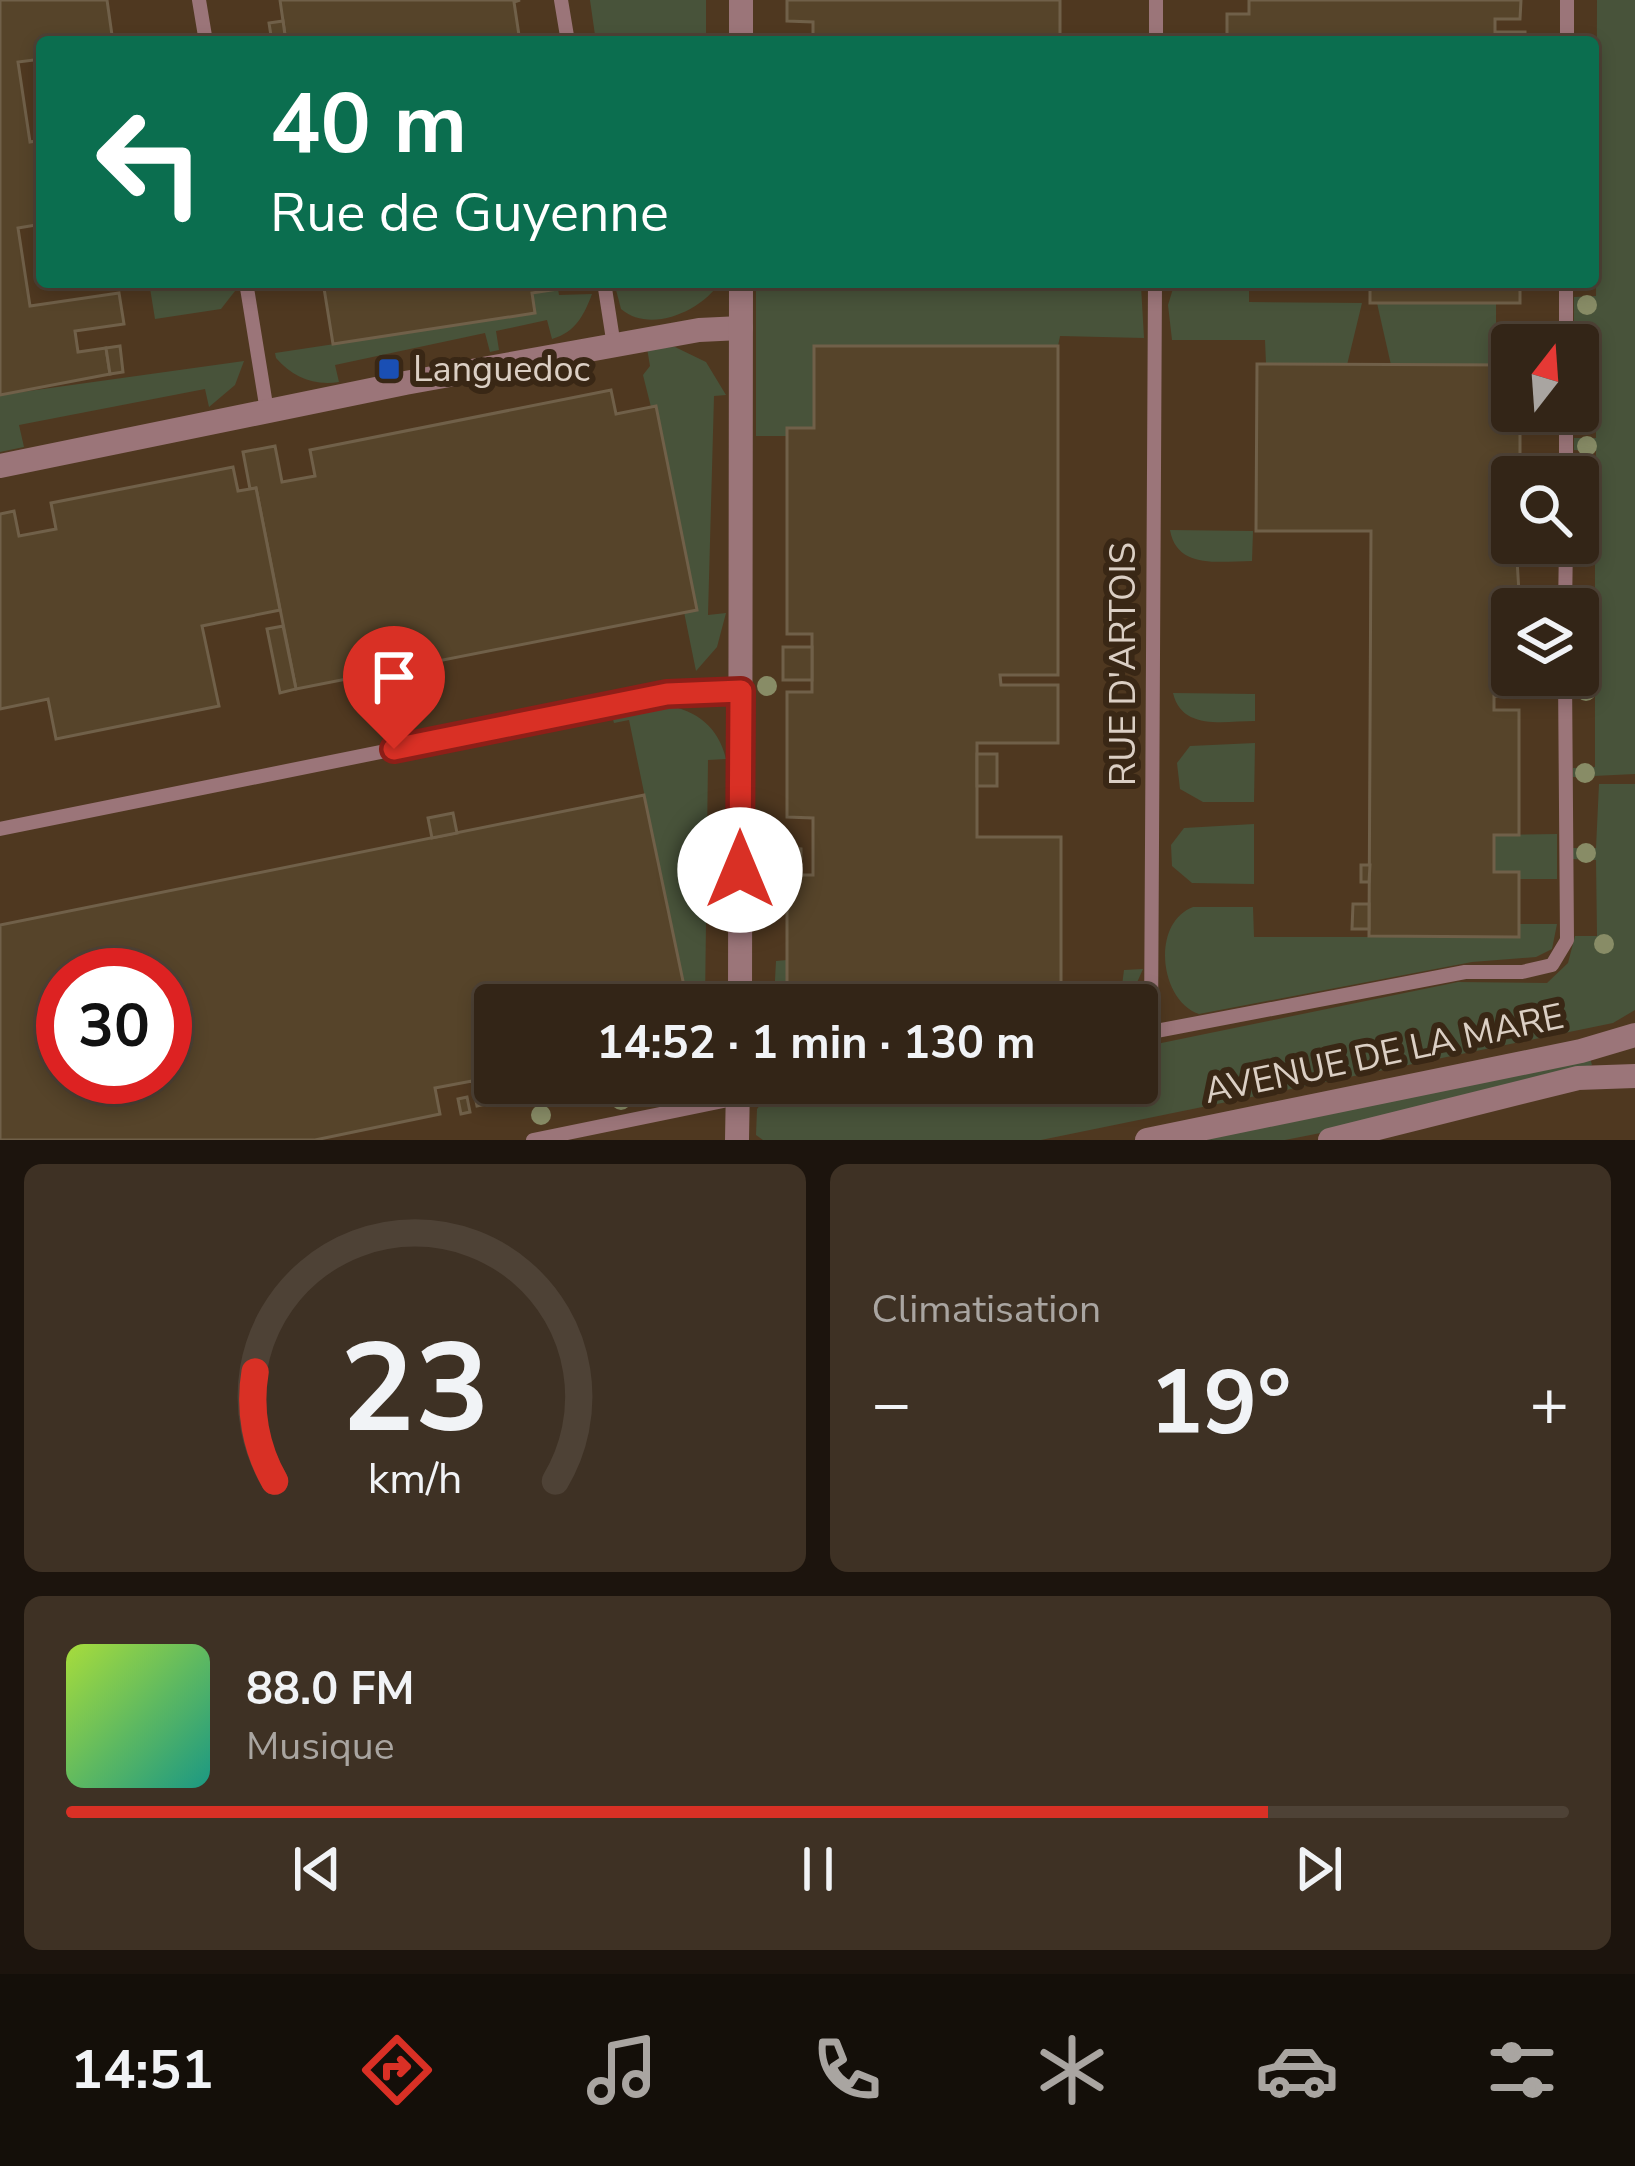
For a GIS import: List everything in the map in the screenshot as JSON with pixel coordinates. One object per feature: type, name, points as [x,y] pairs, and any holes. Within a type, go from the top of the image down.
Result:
[{"type":"street","points":[[741,0],[741,36]]},
{"type":"street","points":[[740,984],[741,288]]},
{"type":"street","points":[[0,466],[614,346],[741,328]]},
{"type":"street","name":"AVENUE DE LA MARE","points":[[1147,1140],[1581,1051],[1635,1035]]},
{"type":"street","name":"AVENUE DE LA MARE","points":[[1330,1140],[1578,1078],[1635,1076]]},
{"type":"street","points":[[736,1140],[737,1104]]},
{"type":"lane","points":[[200,0],[205,36]]},
{"type":"lane","points":[[561,0],[567,36]]},
{"type":"lane","points":[[1156,0],[1156,36]]},
{"type":"lane","points":[[1567,0],[1567,36]]},
{"type":"lane","points":[[247,288],[267,411]]},
{"type":"lane","points":[[605,288],[614,346]]},
{"type":"lane","name":"RUE D'ARTOIS","points":[[1145,984],[1155,288]]},
{"type":"lane","points":[[1566,288],[1566,324]]},
{"type":"lane","points":[[0,829],[667,694],[741,691]]},
{"type":"lane","points":[[1158,1029],[1466,972],[1522,972],[1552,965],[1567,940],[1565,696]]},
{"type":"lane","points":[[533,1140],[684,1104]]},
{"type":"shaded area","points":[[0,0],[1635,0],[1635,1140],[0,1140]]},
{"type":"green space","points":[[590,0],[706,0],[706,36],[595,36]]},
{"type":"green space","points":[[1597,0],[1635,0],[1635,774],[1573,777],[1573,768],[1595,767],[1595,696],[1599,696],[1595,564],[1599,564],[1599,456],[1596,451],[1574,450],[1574,438],[1596,438],[1599,432],[1599,324],[1574,324],[1574,297],[1596,296],[1599,288]]},
{"type":"green space","points":[[150,288],[235,288],[221,309],[155,319]]},
{"type":"green space","points":[[616,288],[716,288],[675,316],[646,319],[621,309]]},
{"type":"green space","points":[[756,288],[1141,288],[1144,338],[1060,336],[1058,346],[814,346],[814,428],[787,428],[787,436],[756,436]]},
{"type":"green space","points":[[1173,288],[1249,288],[1249,302],[1362,303],[1347,365],[1266,364],[1265,340],[1172,340],[1168,305]]},
{"type":"green space","points":[[558,289],[559,295],[592,294],[578,322],[552,339],[547,320],[496,331],[499,350],[490,352],[485,333],[335,365],[339,382],[330,383],[304,379],[276,358],[275,353],[534,314],[532,293]]},
{"type":"green space","points":[[1377,303],[1496,303],[1491,365],[1391,365]]},
{"type":"green space","points":[[675,347],[706,362],[726,395],[714,396],[708,615],[726,613],[717,647],[696,671],[684,612],[697,609],[656,407],[651,407],[643,375],[650,366],[647,348]]},
{"type":"green space","points":[[244,361],[235,385],[209,407],[205,389],[19,425],[24,447],[0,452],[0,395]]},
{"type":"green space","points":[[1170,530],[1253,531],[1252,561],[1191,557],[1174,543]]},
{"type":"green space","points":[[1173,693],[1255,694],[1255,721],[1195,719],[1178,705]]},
{"type":"green space","points":[[665,705],[687,711],[718,738],[726,759],[708,760],[705,984],[684,984],[629,720],[614,723],[612,716]]},
{"type":"green space","points":[[1255,743],[1254,802],[1203,802],[1180,789],[1177,763],[1190,746]]},
{"type":"green space","points":[[1599,784],[1635,784],[1635,1010],[1613,1023],[1041,1140],[763,1140],[756,1135],[761,1104],[1158,1104],[1158,1044],[1458,982],[1547,983],[1568,963],[1575,936],[1597,936],[1596,860],[1572,859],[1572,848],[1596,848]]},
{"type":"green space","points":[[1254,824],[1254,884],[1192,883],[1172,866],[1171,845],[1184,828]]},
{"type":"green space","points":[[1557,834],[1557,879],[1519,879],[1519,872],[1494,872],[1494,835]]},
{"type":"green space","points":[[1193,907],[1253,907],[1254,937],[1518,937],[1519,924],[1557,924],[1552,949],[1536,957],[1472,962],[1199,1014],[1175,994],[1165,961],[1171,928]]},
{"type":"green space","points":[[787,960],[788,984],[775,984],[776,961]]},
{"type":"green space","points":[[1143,969],[1136,984],[1122,984],[1124,970]]},
{"type":"green space","points":[[1590,1058],[1592,1065],[1422,1113],[1285,1140],[1188,1140]]},
{"type":"building","points":[[0,0],[107,0],[112,36],[36,36],[36,60],[18,62],[30,142],[36,141],[36,225],[18,228],[30,306],[119,293],[124,324],[75,331],[78,352],[106,348],[110,374],[0,395]]},
{"type":"building","points":[[280,0],[520,0],[514,2],[519,36],[285,36]]},
{"type":"building","points":[[787,0],[1060,0],[1060,36],[783,36],[813,35],[813,22],[787,21]]},
{"type":"building","points":[[1249,0],[1521,0],[1520,19],[1495,19],[1495,32],[1525,32],[1525,36],[1227,36],[1227,14],[1249,14]]},
{"type":"building","points":[[283,21],[285,36],[271,36],[269,23]]},
{"type":"building","points":[[324,288],[558,288],[532,293],[535,313],[333,344]]},
{"type":"building","points":[[1370,288],[1520,288],[1520,303],[1370,303]]},
{"type":"building","points":[[120,346],[123,372],[110,374],[106,348]]},
{"type":"building","points":[[814,346],[1058,346],[1058,675],[1000,675],[1001,685],[1058,685],[1058,743],[977,743],[977,837],[1061,837],[1061,984],[787,984],[787,875],[813,875],[813,818],[787,817],[787,692],[812,692],[812,634],[787,634],[787,428],[814,428]]},
{"type":"building","points":[[1257,364],[1491,365],[1491,432],[1520,432],[1520,456],[1491,456],[1491,564],[1517,564],[1519,588],[1491,588],[1494,710],[1519,710],[1519,835],[1494,835],[1494,872],[1519,872],[1519,937],[1369,936],[1371,531],[1256,531]]},
{"type":"building","points":[[611,390],[616,414],[656,406],[697,610],[296,689],[256,488],[250,489],[243,452],[275,446],[282,482],[315,476],[310,450]]},
{"type":"building","points":[[233,467],[238,491],[256,488],[280,610],[202,626],[219,706],[56,739],[48,699],[0,709],[0,514],[14,511],[19,536],[56,529],[51,503]]},
{"type":"building","points":[[283,626],[296,689],[280,693],[267,629]]},
{"type":"building","points":[[783,647],[812,647],[812,680],[783,680]]},
{"type":"building","points":[[977,754],[997,754],[997,786],[977,786]]},
{"type":"building","points":[[644,795],[684,984],[474,984],[474,1091],[472,1081],[435,1088],[440,1114],[315,1140],[0,1140],[0,925]]},
{"type":"building","points":[[453,813],[457,833],[432,838],[428,818]]},
{"type":"building","points":[[787,848],[801,849],[801,859],[787,859]]},
{"type":"building","points":[[1361,865],[1370,865],[1369,882],[1361,882]]},
{"type":"building","points":[[1353,904],[1369,904],[1369,929],[1352,929]]},
{"type":"building","points":[[467,1097],[470,1112],[461,1114],[458,1099]]},
{"type":"place","name":"Languedoc","points":[[389,369]]},
{"type":"route","points":[[394,749],[667,694],[741,691],[740,870]]}]
